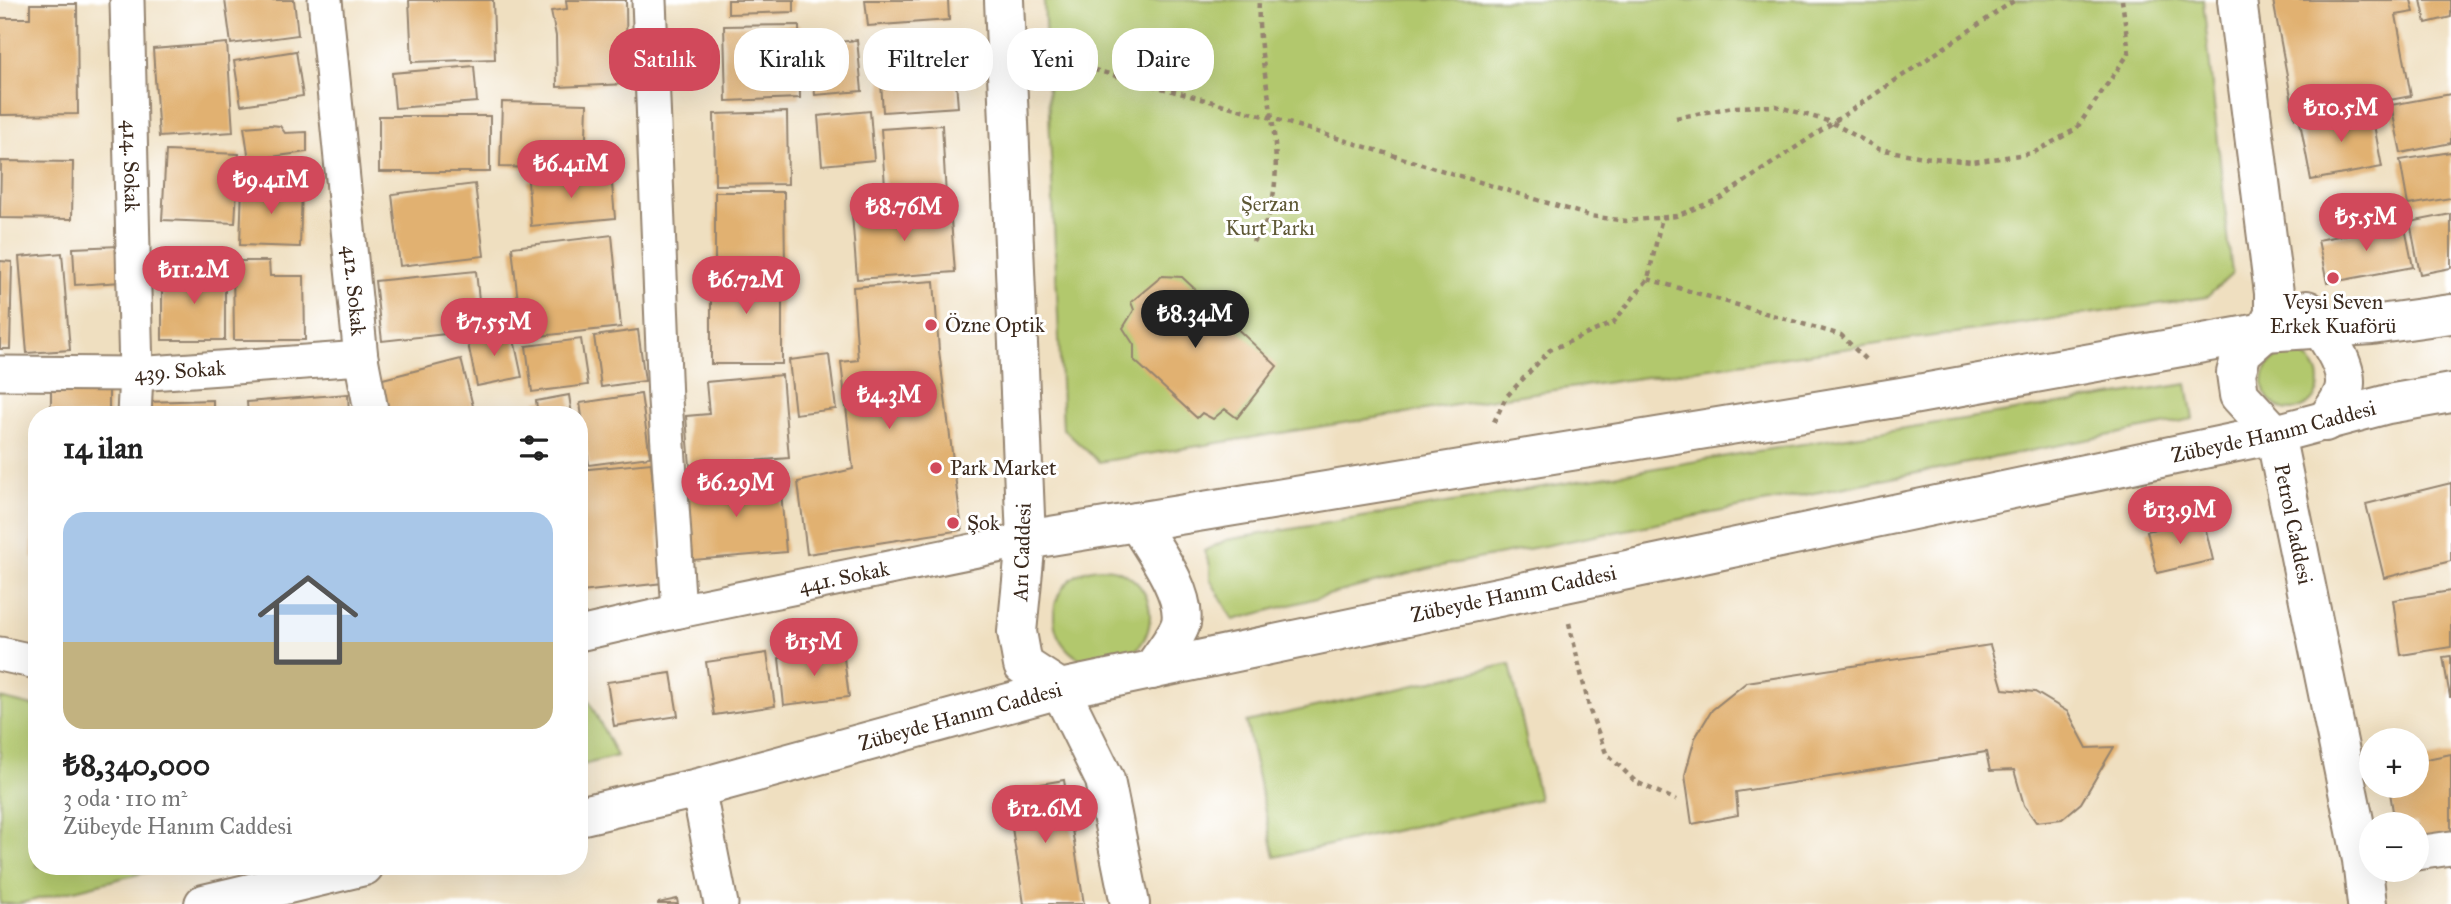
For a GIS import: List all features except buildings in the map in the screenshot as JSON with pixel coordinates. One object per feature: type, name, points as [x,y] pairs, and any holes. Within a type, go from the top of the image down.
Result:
[{"type":"street","name":"414. Sokak","points":[[127,0],[136,374],[134,406]]},
{"type":"street","name":"412. Sokak","points":[[325,0],[361,358],[370,406]]},
{"type":"street","points":[[649,0],[665,400],[679,611]]},
{"type":"street","name":"Arı Caddesi","points":[[1004,0],[1026,540],[1017,632],[1023,665],[1060,690],[1105,780],[1130,904]]},
{"type":"street","name":"Petrol Caddesi","points":[[2237,0],[2274,293],[2274,314],[2264,332],[2242,352],[2236,373],[2239,395],[2275,434],[2359,823]]},
{"type":"street","points":[[2269,255],[2322,328],[2337,354],[2345,383],[2341,398],[2325,422]]},
{"type":"street","points":[[1026,540],[1902,397],[2264,332],[2372,325],[2451,314]]},
{"type":"street","name":"439. Sokak","points":[[0,373],[136,374],[361,358]]},
{"type":"street","name":"Zübeyde Hanım Caddesi","points":[[588,814],[698,788],[1060,690],[2275,434],[2388,404],[2451,393]]},
{"type":"street","points":[[1137,522],[1165,567],[1180,604],[1181,624],[1152,670]]},
{"type":"street","name":"441. Sokak","points":[[588,633],[679,611],[1026,540]]},
{"type":"street","points":[[0,654],[28,660]]},
{"type":"street","points":[[698,788],[721,904]]},
{"type":"street","points":[[2429,851],[2451,848]]},
{"type":"street","points":[[204,904],[327,875]]},
{"type":"street","name":"Petrol Caddesi","points":[[2367,882],[2367,904]]},
{"type":"path","points":[[1253,242],[1269,215],[1275,173],[1272,118],[1258,22],[1259,0]]},
{"type":"path","points":[[1006,51],[1080,66],[1272,118],[1590,216],[1626,221],[1676,216],[1720,199],[2015,0]]},
{"type":"path","points":[[1676,118],[1733,107],[1776,106],[1831,122],[1879,149],[1973,162],[2033,153],[2076,129],[2129,53],[2122,0]]},
{"type":"path","points":[[1473,468],[1506,397],[1550,350],[1613,323],[1648,279],[1662,217]]},
{"type":"path","points":[[1648,279],[1841,335],[1902,397]]},
{"type":"path","points":[[1560,584],[1590,711],[1606,753],[1636,782],[1676,800]]},
{"type":"green space","name":"Şerzan Kurt Parkı","points":[[1044,0],[2203,0],[2232,274],[2207,297],[1506,397],[1099,462],[1063,429],[1048,91],[1098,91],[1098,28],[1045,28]]},
{"type":"green space","points":[[2291,354],[2302,356],[2311,362],[2317,371],[2317,393],[2311,402],[2302,408],[2291,410],[2280,408],[2271,402],[2265,393],[2263,382],[2265,371],[2271,362],[2280,356]]},
{"type":"green space","points":[[2187,384],[2193,419],[1431,568],[1233,620],[1210,579],[1210,565],[1204,551],[1226,540],[1745,453]]},
{"type":"green space","points":[[1102,568],[1120,571],[1136,582],[1147,598],[1150,616],[1147,634],[1136,650],[1120,661],[1102,664],[1084,661],[1068,650],[1057,634],[1054,616],[1057,598],[1068,582],[1084,571]]},
{"type":"green space","points":[[1510,664],[1539,799],[1275,857],[1246,722]]},
{"type":"green space","points":[[0,698],[28,705],[28,875],[135,875],[18,904],[0,904]]},
{"type":"green space","points":[[588,699],[617,756],[588,764]]},
{"type":"place","name":"Veysi Seven Erkek Kuaförü","points":[[2333,278]]},
{"type":"place","name":"Özne Optik","points":[[931,325]]},
{"type":"place","name":"Park Market","points":[[936,468]]},
{"type":"place","name":"Şok","points":[[953,523]]}]
